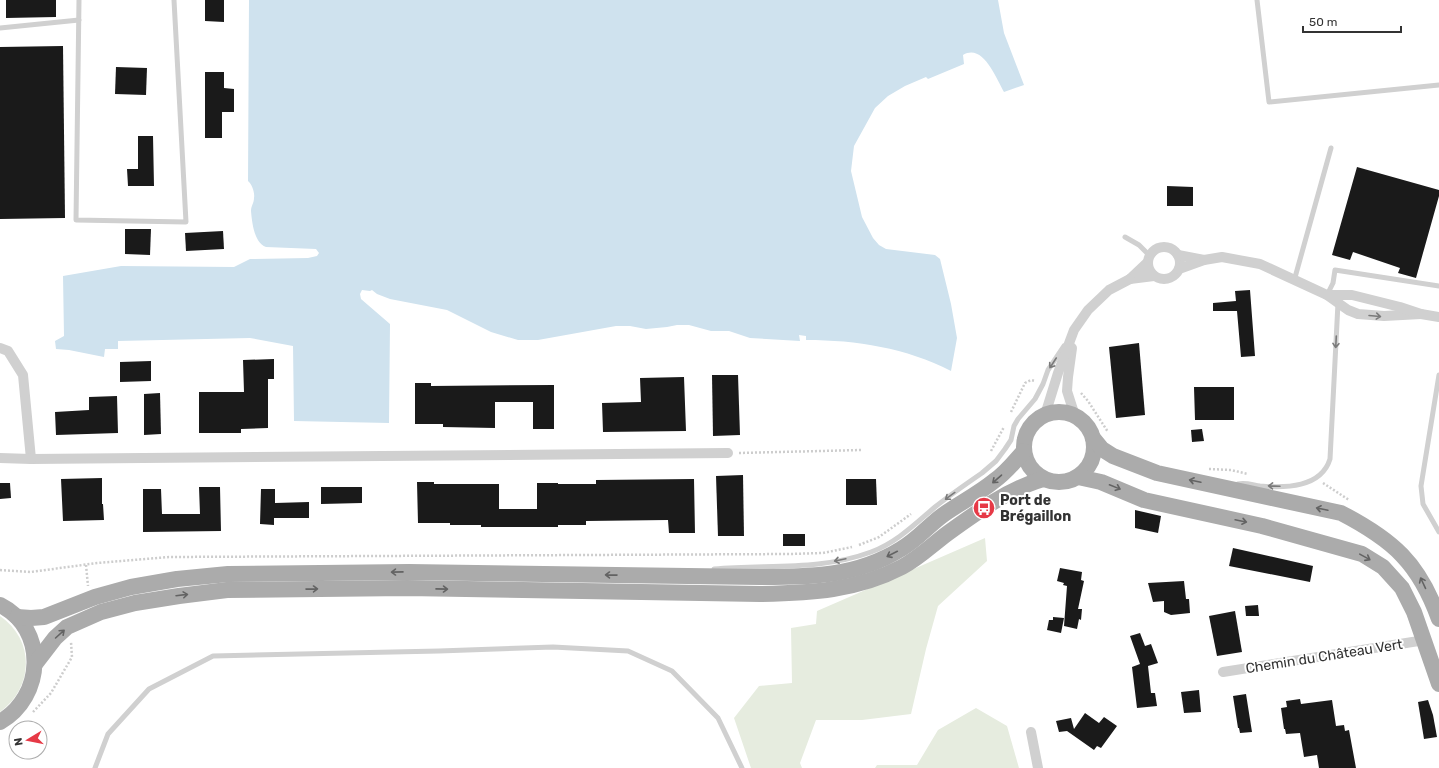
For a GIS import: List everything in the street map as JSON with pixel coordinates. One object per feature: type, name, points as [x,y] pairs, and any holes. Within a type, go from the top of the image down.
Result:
[{"type":"main road","points":[[1093,438],[1094,449],[1092,460],[1078,477],[1070,481],[1061,483],[1043,479],[1030,467],[1026,459],[1024,442],[1031,426],[1045,415],[1055,412],[1066,413],[1075,416],[1083,422],[1102,449],[1113,456],[1157,473],[1341,513],[1382,537],[1404,557],[1421,577],[1439,619]]},
{"type":"main road","points":[[17,617],[31,618],[44,616],[95,597],[130,587],[177,579],[228,574],[409,572],[804,577],[842,573],[874,563],[902,549],[921,535],[942,515],[995,481],[1024,451]]},
{"type":"main road","points":[[1078,477],[1101,482],[1144,500],[1262,526],[1362,554],[1383,567],[1402,588],[1414,612],[1425,640],[1439,684]]},
{"type":"main road","points":[[35,664],[55,638],[67,627],[101,612],[135,603],[227,590],[407,588],[760,594],[804,593],[843,588],[878,578],[903,566],[984,508],[1034,482],[1043,479]]},
{"type":"main road","points":[[0,605],[17,617],[27,631],[33,647],[35,664],[33,679],[28,694],[8,717],[0,722]]},
{"type":"street","points":[[1130,280],[1149,259],[1153,251],[1161,247],[1171,248],[1178,255],[1180,260],[1179,269],[1176,274],[1168,279],[1158,278],[1149,270],[1149,259]]},
{"type":"street","points":[[1178,255],[1204,260]]},
{"type":"street","points":[[1179,269],[1204,260],[1222,257],[1260,264],[1327,295],[1348,310],[1358,314],[1384,316],[1421,314]]},
{"type":"street","points":[[1045,415],[1058,373],[1074,330],[1088,310],[1109,290],[1130,280],[1154,276]]},
{"type":"street","points":[[1327,295],[1352,295],[1439,318]]},
{"type":"street","points":[[1074,330],[1067,391],[1075,416]]},
{"type":"street","points":[[0,348],[8,351],[23,375],[31,459]]},
{"type":"street","points":[[0,458],[31,459],[728,453]]},
{"type":"street","name":"Chemin du Château Vert","points":[[1223,672],[1425,640]]},
{"type":"street","points":[[1031,732],[1038,768]]},
{"type":"lane","points":[[79,0],[80,20],[76,220],[186,222],[174,0]]},
{"type":"lane","points":[[1257,0],[1269,102],[1439,85]]},
{"type":"lane","points":[[0,28],[80,20]]},
{"type":"lane","points":[[1294,281],[1331,148]]},
{"type":"lane","points":[[1125,237],[1139,245],[1149,259]]},
{"type":"lane","points":[[1327,295],[1333,283],[1335,270],[1439,286]]},
{"type":"lane","points":[[1227,488],[1240,483],[1277,487],[1311,482],[1319,477],[1328,467],[1330,460],[1338,303]]},
{"type":"lane","points":[[643,576],[735,567],[794,566],[830,562],[871,552],[891,542],[996,461],[1011,440],[1014,426],[1018,419],[1035,399],[1048,370],[1074,330]]},
{"type":"lane","points":[[1439,375],[1421,486],[1423,504],[1439,532]]},
{"type":"lane","points":[[95,768],[108,734],[149,689],[213,656],[553,647],[628,651],[672,671],[718,718],[742,768]]},
{"type":"path","points":[[1010,416],[1025,383],[1031,380],[1038,381]]},
{"type":"path","points":[[987,456],[994,446],[1006,422]]},
{"type":"path","points":[[728,453],[861,450]]},
{"type":"path","points":[[0,570],[30,572],[97,563],[169,557],[823,553],[854,547],[879,537],[914,512]]},
{"type":"path","points":[[28,717],[51,693],[72,658],[71,640]]},
{"type":"shaded area","points":[[985,538],[987,561],[938,606],[926,649],[911,714],[862,720],[816,720],[800,763],[802,768],[751,768],[734,718],[759,686],[792,683],[791,628],[816,624],[817,611]]},
{"type":"shaded area","points":[[0,616],[11,626],[20,638],[26,664],[24,677],[19,690],[11,702],[0,712]]},
{"type":"shaded area","points":[[976,708],[1007,726],[1019,768],[875,768],[877,765],[917,765],[938,730]]},
{"type":"water","points":[[249,0],[998,0],[1004,33],[1024,85],[1004,92],[993,71],[983,58],[977,54],[970,53],[963,55],[964,64],[928,79],[926,77],[905,86],[888,96],[875,108],[854,146],[851,171],[862,217],[873,238],[879,245],[886,249],[935,255],[940,259],[951,304],[957,338],[951,371],[917,356],[881,347],[825,340],[806,340],[806,336],[799,335],[800,341],[750,338],[729,331],[711,331],[689,325],[646,329],[630,326],[616,326],[538,340],[518,340],[491,332],[447,310],[390,299],[377,294],[372,290],[362,290],[360,294],[361,299],[390,324],[389,423],[294,421],[293,346],[250,338],[118,341],[118,349],[105,349],[104,357],[56,349],[55,341],[64,336],[63,276],[121,266],[234,267],[250,259],[308,258],[317,256],[319,253],[316,249],[266,247],[262,245],[254,232],[251,208],[254,200],[254,194],[252,186],[248,181]]},
{"type":"building","points":[[6,0],[56,0],[56,17],[6,18]]},
{"type":"building","points":[[205,0],[224,0],[224,22],[205,21]]},
{"type":"building","points":[[63,46],[65,218],[0,219],[0,47]]},
{"type":"building","points":[[116,67],[147,68],[146,95],[115,94]]},
{"type":"building","points":[[205,72],[224,72],[224,88],[234,89],[234,112],[222,112],[222,138],[205,138]]},
{"type":"building","points":[[138,136],[153,136],[154,186],[128,186],[127,169],[138,169]]},
{"type":"building","points":[[1357,167],[1439,190],[1439,196],[1416,278],[1398,273],[1400,268],[1353,252],[1350,260],[1332,255]]},
{"type":"building","points":[[1167,186],[1193,187],[1193,206],[1167,206]]},
{"type":"building","points":[[125,229],[151,229],[150,255],[125,254]]},
{"type":"building","points":[[223,231],[224,249],[186,251],[185,233]]},
{"type":"building","points":[[1250,290],[1255,356],[1241,357],[1237,311],[1213,311],[1213,303],[1236,301],[1235,291]]},
{"type":"building","points":[[1139,343],[1145,415],[1116,418],[1109,347]]},
{"type":"building","points":[[274,359],[274,379],[268,379],[268,428],[241,429],[241,433],[199,433],[199,392],[244,392],[243,360]]},
{"type":"building","points":[[151,361],[151,381],[120,382],[120,362]]},
{"type":"building","points":[[712,375],[738,375],[740,435],[713,436]]},
{"type":"building","points":[[684,377],[686,431],[603,432],[602,403],[641,402],[640,378]]},
{"type":"building","points":[[415,383],[431,383],[431,386],[554,385],[554,429],[533,429],[533,402],[495,402],[495,428],[443,427],[443,424],[415,424]]},
{"type":"building","points":[[1194,387],[1234,387],[1234,420],[1195,420]]},
{"type":"building","points":[[160,393],[161,434],[144,435],[144,394]]},
{"type":"building","points":[[117,396],[118,433],[56,435],[55,412],[89,410],[89,397]]},
{"type":"building","points":[[1202,429],[1204,441],[1192,442],[1191,430]]},
{"type":"building","points":[[743,475],[744,536],[718,536],[716,476]]},
{"type":"building","points":[[102,478],[102,504],[104,520],[63,521],[61,479]]},
{"type":"building","points":[[694,479],[695,533],[669,533],[668,520],[586,521],[586,525],[558,525],[558,527],[481,527],[481,525],[450,525],[450,523],[418,523],[417,482],[434,482],[434,484],[499,484],[499,509],[537,509],[537,483],[596,484],[596,480]]},
{"type":"building","points":[[846,479],[876,479],[877,505],[846,505]]},
{"type":"building","points":[[0,483],[10,483],[11,498],[0,499]]},
{"type":"building","points":[[199,487],[220,487],[221,531],[143,532],[143,489],[161,489],[162,514],[200,514]]},
{"type":"building","points":[[321,487],[362,487],[362,503],[321,504]]},
{"type":"building","points":[[261,489],[275,489],[275,503],[309,502],[309,518],[274,518],[274,525],[260,524]]},
{"type":"building","points":[[1135,510],[1161,516],[1158,533],[1135,528]]},
{"type":"building","points":[[783,534],[805,534],[805,546],[783,546]]},
{"type":"building","points":[[1233,548],[1313,566],[1310,582],[1229,566]]},
{"type":"building","points":[[1060,568],[1082,572],[1081,580],[1084,581],[1078,609],[1082,609],[1081,620],[1079,619],[1077,629],[1064,626],[1067,586],[1063,585],[1064,583],[1057,581]]},
{"type":"building","points":[[1184,581],[1186,599],[1189,599],[1190,613],[1171,615],[1164,612],[1164,601],[1153,602],[1148,583]]},
{"type":"building","points":[[1258,605],[1259,616],[1246,616],[1245,606]]},
{"type":"building","points":[[1235,611],[1242,652],[1217,656],[1209,616]]},
{"type":"building","points":[[1053,617],[1064,618],[1061,633],[1047,630],[1049,620],[1053,620]]},
{"type":"building","points":[[1140,633],[1145,646],[1151,644],[1158,663],[1148,666],[1151,693],[1155,693],[1157,706],[1137,708],[1132,667],[1140,664],[1130,636]]},
{"type":"building","points":[[1199,690],[1201,712],[1184,713],[1181,692]]},
{"type":"building","points":[[1246,694],[1252,732],[1240,733],[1233,696]]},
{"type":"building","points":[[1300,699],[1301,704],[1332,700],[1336,726],[1344,725],[1345,731],[1349,730],[1356,768],[1319,768],[1317,755],[1304,757],[1300,733],[1286,734],[1281,708],[1287,707],[1286,701]]},
{"type":"building","points":[[1428,700],[1433,715],[1437,737],[1424,739],[1418,702]]},
{"type":"building","points":[[1085,713],[1099,723],[1104,717],[1117,726],[1101,748],[1097,746],[1094,750],[1067,731],[1059,732],[1056,721],[1071,718],[1074,729]]},
{"type":"place","name":"Port de Brégaillon","points":[[984,508]]}]
